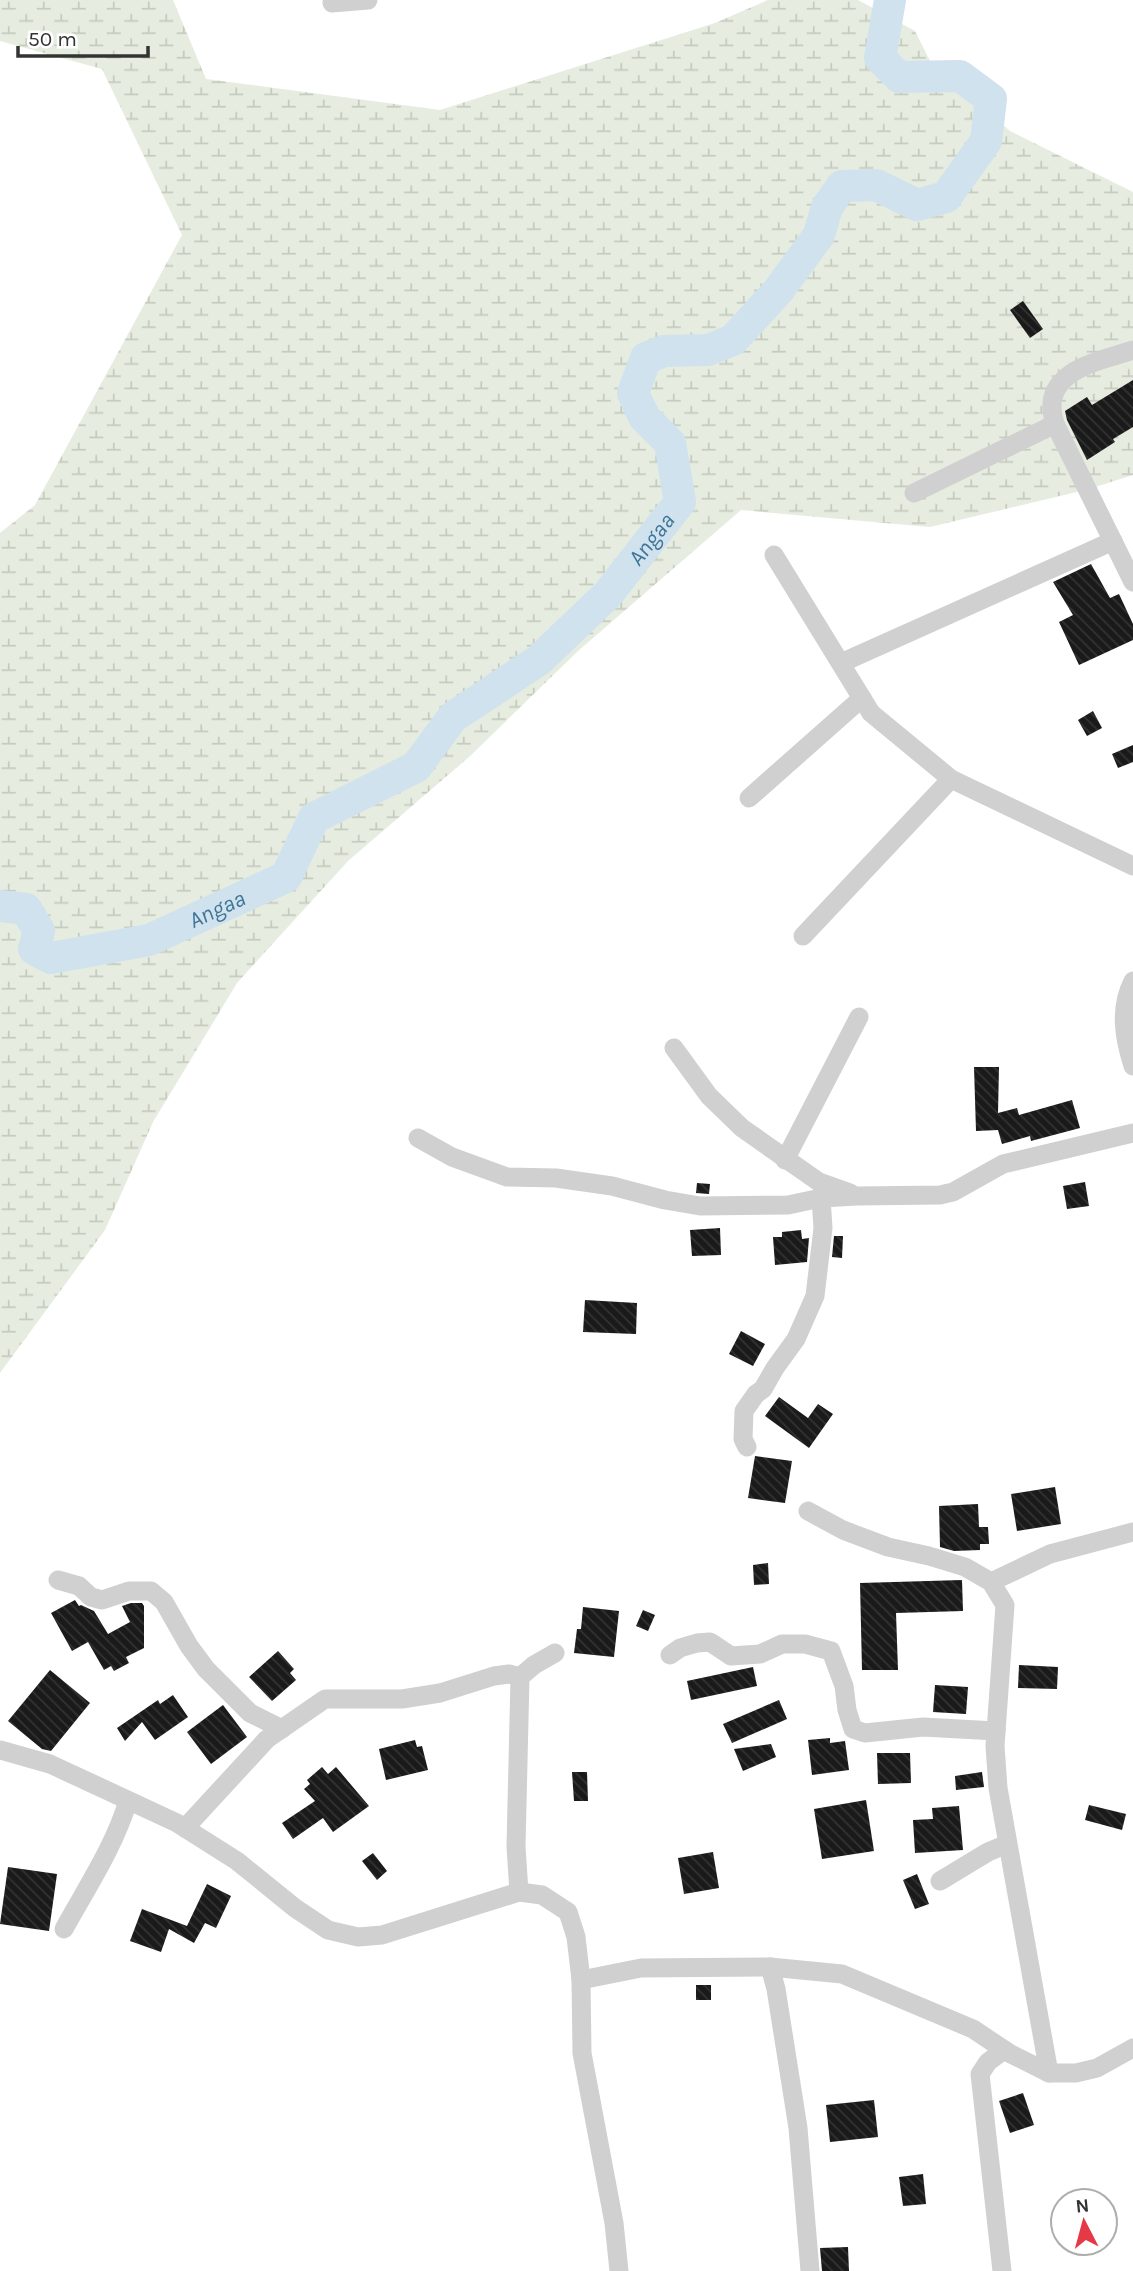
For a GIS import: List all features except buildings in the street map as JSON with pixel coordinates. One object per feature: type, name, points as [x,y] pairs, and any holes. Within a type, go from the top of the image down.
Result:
[{"type":"street","points":[[332,3],[368,0]]},
{"type":"street","points":[[1133,350],[1077,369],[1062,379],[1052,410],[1055,424],[1133,582]]},
{"type":"street","points":[[914,494],[1055,424]]},
{"type":"street","points":[[841,663],[1113,541]]},
{"type":"street","points":[[774,555],[871,713],[950,779],[1133,866]]},
{"type":"street","points":[[749,798],[862,698]]},
{"type":"street","points":[[803,936],[950,779]]},
{"type":"street","points":[[1133,981],[1125,1006],[1124,1032],[1133,1066]]},
{"type":"street","points":[[785,1160],[859,1017]]},
{"type":"street","points":[[674,1048],[709,1096],[742,1128],[819,1182],[857,1196]]},
{"type":"street","points":[[418,1138],[453,1157],[507,1177],[556,1178],[612,1186],[700,1206],[788,1205],[821,1198],[940,1195],[953,1192],[1003,1164],[1133,1133]]},
{"type":"street","points":[[747,1447],[743,1439],[744,1411],[763,1389],[796,1339],[815,1296],[823,1228],[821,1198]]},
{"type":"street","points":[[808,1511],[843,1531],[965,1567],[991,1582],[1005,1605],[996,1731],[998,1788],[1049,2073]]},
{"type":"street","points":[[991,1582],[1050,1555],[1133,1532]]},
{"type":"street","points":[[58,1580],[79,1586],[91,1597],[102,1600],[129,1591],[151,1591],[164,1602],[189,1646],[206,1669],[250,1713],[282,1729]]},
{"type":"street","points":[[670,1655],[680,1648],[709,1642],[731,1656],[761,1654],[782,1644],[819,1646],[831,1651],[838,1667],[853,1729],[864,1733],[923,1727],[996,1731]]},
{"type":"street","points":[[185,1828],[267,1739],[325,1699],[402,1699],[440,1693],[494,1676],[520,1676],[555,1653]]},
{"type":"street","points":[[519,1892],[516,1847],[520,1676]]},
{"type":"street","points":[[0,1749],[50,1764],[185,1828],[237,1861],[295,1908],[328,1930],[358,1937],[382,1935],[519,1892],[542,1895],[568,1912],[576,1937],[581,1980],[582,2053],[614,2223],[620,2271]]},
{"type":"street","points":[[64,1929],[104,1857],[128,1801]]},
{"type":"street","points":[[940,1881],[988,1852],[1007,1844]]},
{"type":"street","points":[[581,1980],[640,1968],[770,1967],[842,1974],[973,2029],[1003,2050],[1049,2073],[1076,2073],[1097,2068],[1133,2048]]},
{"type":"street","points":[[770,1967],[776,1989],[798,2128],[810,2271]]},
{"type":"street","points":[[1002,2271],[980,2074],[988,2062],[1003,2050]]},
{"type":"green space","points":[[0,0],[173,0],[206,79],[440,110],[715,23],[768,0],[858,0],[915,31],[932,65],[1010,131],[1133,192],[1133,475],[1089,489],[930,527],[741,510],[578,651],[469,757],[348,861],[237,983],[153,1122],[105,1230],[0,1373],[0,533],[35,505],[182,235],[102,69],[0,41]]},
{"type":"waterway","name":"Angaa","points":[[0,906],[26,909],[39,931],[34,949],[51,958],[149,940],[286,877],[314,818],[416,767],[453,717],[539,660],[608,594],[680,502],[670,443],[644,417],[633,393],[646,358],[664,351],[708,350],[733,340],[778,291],[819,235],[827,207],[842,186],[876,185],[917,205],[946,197],[986,141],[991,99],[960,76],[899,77],[880,58],[890,0]]}]
